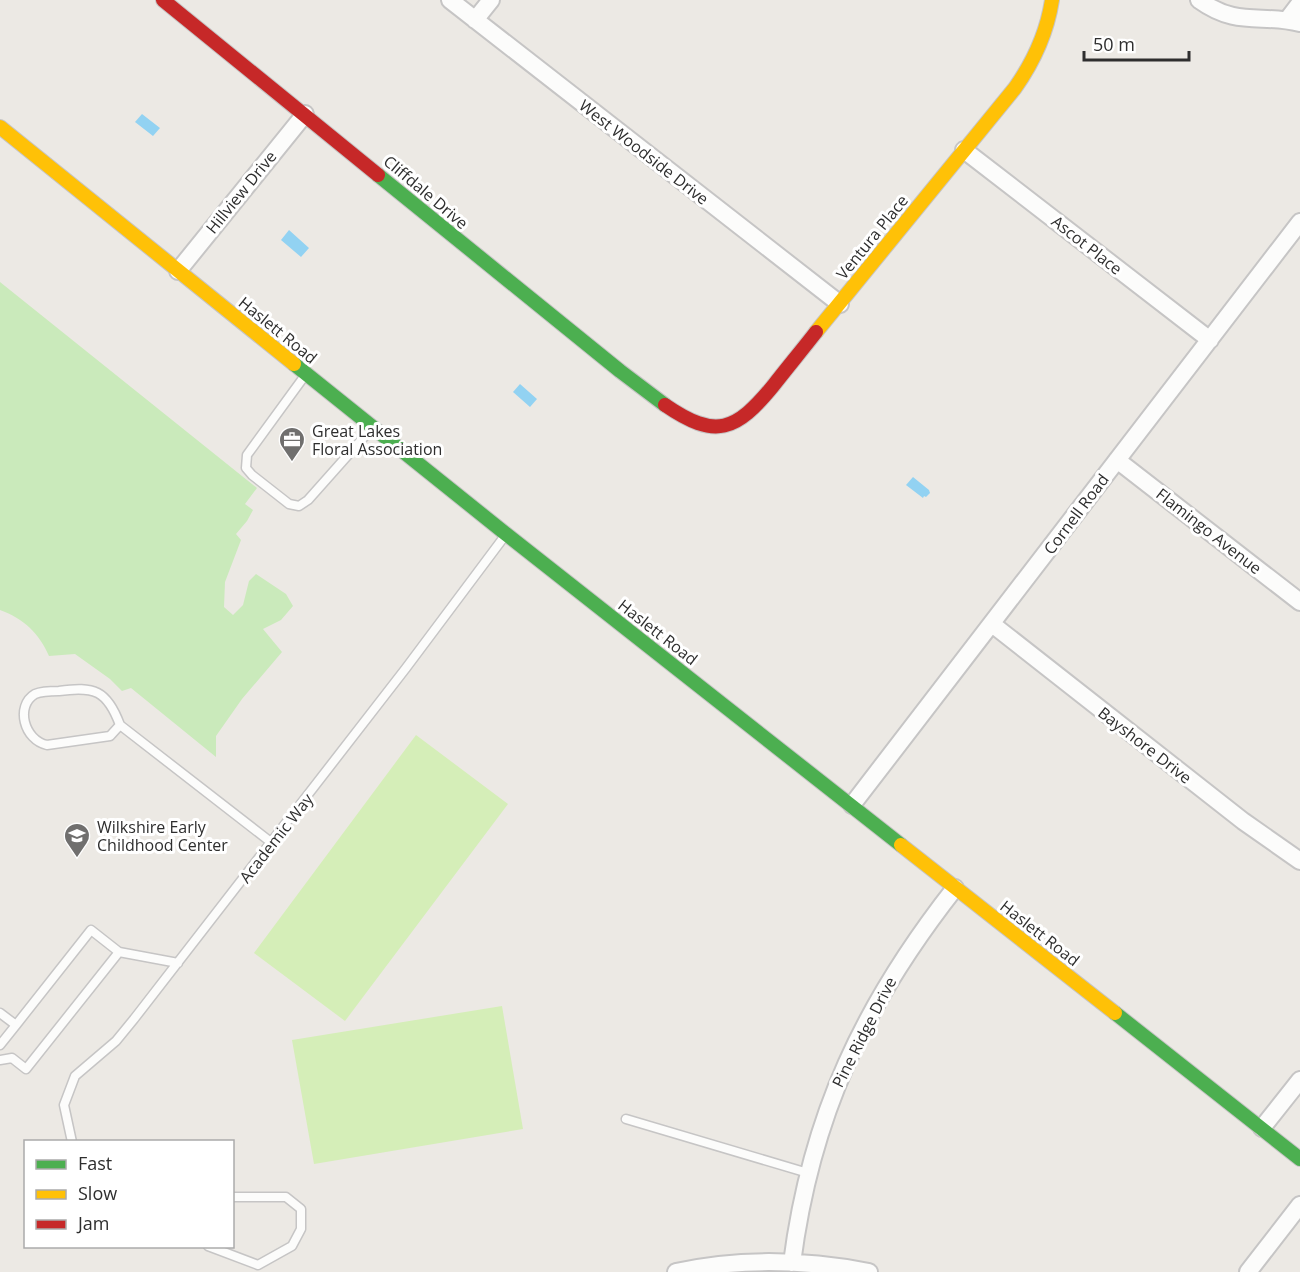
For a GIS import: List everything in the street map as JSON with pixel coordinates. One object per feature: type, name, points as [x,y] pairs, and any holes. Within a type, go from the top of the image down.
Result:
[{"type":"street","name":"Cliffdale Drive","points":[[164,0],[620,371],[669,406]]},
{"type":"street","name":"West Woodside Drive","points":[[450,0],[840,303]]},
{"type":"street","points":[[474,20],[491,0]]},
{"type":"street","name":"Ventura Place","points":[[669,406],[707,426],[726,426],[757,405],[1015,88],[1033,60],[1049,21],[1052,0]]},
{"type":"street","points":[[1199,0],[1235,18],[1293,22],[1300,3]]},
{"type":"street","name":"Hillview Drive","points":[[178,271],[304,114]]},
{"type":"street","name":"Haslett Road","points":[[0,127],[506,534],[1300,1159]]},
{"type":"street","name":"Ascot Place","points":[[964,150],[1210,340]]},
{"type":"street","name":"Cornell Road","points":[[852,805],[1300,222]]},
{"type":"street","name":"Flamingo Avenue","points":[[1118,460],[1300,602]]},
{"type":"street","name":"Bayshore Drive","points":[[992,624],[1243,821],[1300,861]]},
{"type":"street","name":"Pine Ridge Drive","points":[[792,1263],[798,1216],[808,1173],[838,1080],[869,1014],[911,945],[955,888]]},
{"type":"street","points":[[1262,1128],[1300,1080]]},
{"type":"street","points":[[1248,1272],[1300,1205]]},
{"type":"street","points":[[676,1272],[710,1264],[792,1263],[861,1271]]},
{"type":"lane","points":[[306,374],[247,455],[246,468],[252,475],[290,504],[299,506],[308,500],[373,427]]},
{"type":"lane","name":"Academic Way","points":[[72,1140],[64,1105],[75,1076],[116,1041],[272,843],[506,534]]},
{"type":"lane","points":[[120,725],[110,736],[47,745],[30,734],[24,716],[29,701],[37,694],[82,688],[93,691],[106,699],[114,709],[120,725],[272,843]]},
{"type":"lane","points":[[0,1045],[91,930],[119,952],[178,963]]},
{"type":"lane","points":[[0,1060],[12,1058],[26,1069],[119,952]]},
{"type":"lane","points":[[0,1013],[16,1025]]},
{"type":"lane","points":[[626,1119],[808,1173]]},
{"type":"lane","points":[[213,1248],[258,1265],[292,1246],[301,1229],[301,1209],[286,1197],[234,1197]]},
{"type":"green space","points":[[0,282],[257,488],[245,504],[253,510],[236,534],[241,540],[225,582],[224,607],[233,615],[243,605],[249,581],[256,574],[286,594],[293,606],[281,620],[263,629],[282,652],[242,699],[216,736],[216,757],[131,688],[122,691],[110,679],[75,654],[49,656],[30,628],[0,610]]},
{"type":"green space","points":[[416,735],[508,804],[345,1021],[254,953]]},
{"type":"green space","points":[[502,1006],[523,1129],[314,1164],[292,1040]]},
{"type":"water","points":[[142,114],[160,128],[153,136],[135,122]]},
{"type":"water","points":[[289,230],[309,248],[301,257],[281,240]]},
{"type":"water","points":[[520,384],[537,399],[530,407],[513,392]]},
{"type":"water","points":[[913,477],[929,490],[930,493],[926,497],[923,498],[906,485]]},
{"type":"traffic: fast","points":[[378,175],[665,405]]},
{"type":"traffic: fast","points":[[294,364],[901,845]]},
{"type":"traffic: fast","points":[[1115,1013],[1300,1159]]},
{"type":"traffic: slow","points":[[816,332],[1015,88],[1039,46],[1052,0]]},
{"type":"traffic: slow","points":[[0,127],[294,364]]},
{"type":"traffic: slow","points":[[901,845],[1115,1013]]},
{"type":"traffic: jam","points":[[163,0],[378,175]]},
{"type":"traffic: jam","points":[[665,405],[698,423],[724,426],[736,421],[760,401],[816,332]]},
{"type":"place","name":"Great Lakes Floral Association","points":[[292,463]]},
{"type":"place","name":"Wilkshire Early Childhood Center","points":[[77,859]]}]
